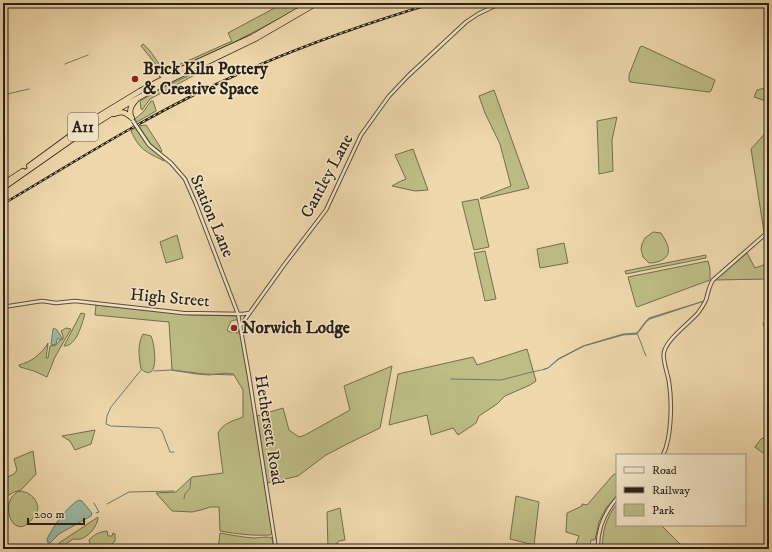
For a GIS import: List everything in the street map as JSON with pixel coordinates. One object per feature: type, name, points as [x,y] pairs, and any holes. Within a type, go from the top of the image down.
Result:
[{"type":"highway","name":"A11","points":[[3,184],[125,100],[166,77],[252,37],[310,3]]},
{"type":"highway","name":"A11","points":[[3,188],[99,121],[146,93],[181,74],[255,39],[317,3]]},
{"type":"highway","points":[[157,82],[158,77],[156,69],[166,77]]},
{"type":"highway","name":"A11","points":[[133,120],[130,111],[131,106],[136,100],[146,93]]},
{"type":"highway","name":"A11","points":[[99,121],[119,112],[126,113],[133,120]]},
{"type":"street","name":"Cantley Lane","points":[[241,325],[326,210],[358,140],[385,100],[397,86],[473,17],[501,3]]},
{"type":"street","name":"Station Lane","points":[[133,120],[149,145],[171,163],[185,179],[238,314]]},
{"type":"street","points":[[663,454],[667,443],[669,428],[670,401],[669,384],[664,355],[665,350],[670,342],[704,305],[713,280],[769,231]]},
{"type":"street","name":"High Street","points":[[3,306],[42,301],[57,303],[75,301],[183,313],[238,314]]},
{"type":"street","points":[[238,314],[249,313]]},
{"type":"street","name":"Hethersett Road","points":[[238,314],[241,325],[276,549]]},
{"type":"street","points":[[598,549],[599,534],[603,521],[610,506],[616,499]]},
{"type":"green space","points":[[284,3],[305,3],[292,12],[225,47],[165,74],[141,46],[143,44],[152,53],[165,71],[232,41],[228,33]]},
{"type":"green space","points":[[642,46],[715,80],[711,91],[709,92],[630,82],[629,75],[640,47]]},
{"type":"green space","points":[[205,68],[204,70],[150,99],[142,110],[141,109],[140,101],[164,87]]},
{"type":"green space","points":[[769,87],[769,102],[754,97],[757,90]]},
{"type":"green space","points":[[494,90],[529,188],[482,199],[480,198],[511,186],[500,144],[485,113],[479,96]]},
{"type":"green space","points":[[151,101],[153,101],[156,111],[137,122],[135,119],[143,112]]},
{"type":"green space","points":[[617,117],[612,140],[613,171],[599,174],[597,121]]},
{"type":"green space","points":[[146,125],[159,145],[162,151],[161,152],[151,144],[139,126]]},
{"type":"green space","points":[[135,128],[148,146],[164,159],[164,161],[148,153],[141,147],[131,131]]},
{"type":"green space","points":[[769,129],[769,228],[764,232],[751,149]]},
{"type":"green space","points":[[413,149],[428,190],[415,191],[392,186],[406,179],[395,155]]},
{"type":"green space","points":[[478,199],[489,247],[474,250],[462,202]]},
{"type":"green space","points":[[653,232],[661,233],[667,243],[668,255],[663,260],[649,263],[643,257],[641,249],[645,238]]},
{"type":"green space","points":[[177,235],[183,258],[166,263],[160,242]]},
{"type":"green space","points":[[564,243],[568,263],[540,268],[537,249]]},
{"type":"green space","points":[[485,251],[496,299],[485,301],[474,253]]},
{"type":"green space","points":[[747,253],[755,268],[769,263],[769,279],[715,280]]},
{"type":"green space","points":[[706,255],[706,258],[626,274],[625,271]]},
{"type":"green space","points":[[708,261],[710,280],[637,307],[636,306],[628,277]]},
{"type":"green space","points":[[96,305],[190,315],[238,317],[239,320],[231,321],[227,330],[238,333],[239,329],[241,329],[272,533],[270,535],[220,531],[219,507],[210,507],[192,512],[172,511],[156,493],[176,492],[192,477],[223,473],[218,433],[225,425],[243,417],[243,390],[234,375],[204,374],[172,370],[169,322],[95,315]]},
{"type":"green space","points":[[81,313],[85,314],[76,338],[69,345],[64,346]]},
{"type":"green space","points":[[66,328],[71,329],[55,357],[47,377],[20,367],[19,365],[32,360],[39,354],[48,343],[46,358],[48,358],[50,346],[56,345],[63,339],[61,331]]},
{"type":"green space","points":[[143,334],[151,336],[155,354],[154,368],[151,372],[147,373],[141,369],[139,351]]},
{"type":"green space","points":[[527,349],[536,381],[505,396],[497,404],[479,416],[476,423],[458,435],[453,428],[431,435],[427,415],[389,425],[398,374],[473,357],[477,365]]},
{"type":"green space","points":[[392,366],[380,428],[326,455],[298,476],[267,483],[257,416],[283,408],[289,430],[299,437],[305,435],[350,410],[344,386]]},
{"type":"green space","points":[[95,430],[91,444],[75,450],[70,441],[62,436]]},
{"type":"green space","points":[[769,432],[769,448],[765,454],[755,447],[761,439],[766,437]]},
{"type":"green space","points":[[33,451],[36,474],[21,490],[4,498],[3,479],[14,474],[17,470],[14,459]]},
{"type":"green space","points":[[616,474],[616,497],[606,508],[599,522],[595,540],[591,540],[589,549],[574,549],[579,536],[566,532],[567,513],[582,506],[582,504],[587,505]]},
{"type":"green space","points":[[20,491],[27,493],[34,498],[38,509],[29,523],[19,527],[14,524],[11,519],[9,507],[10,500]]},
{"type":"green space","points":[[516,496],[539,502],[534,545],[510,539]]},
{"type":"green space","points":[[616,505],[616,526],[662,526],[685,549],[603,549],[604,531],[613,508]]},
{"type":"green space","points":[[340,508],[345,540],[337,543],[337,549],[328,549],[327,512]]},
{"type":"green space","points":[[98,517],[95,526],[86,537],[81,539],[73,539],[63,546],[59,545],[59,543]]},
{"type":"green space","points":[[107,531],[108,536],[112,536],[113,533],[115,534],[115,541],[107,549],[91,548],[89,540],[97,534]]},
{"type":"green space","points":[[220,533],[241,537],[272,538],[274,547],[264,549],[218,549]]},
{"type":"shaded area","points":[[704,301],[650,319],[637,334],[623,335],[584,346],[559,359],[548,368],[558,359],[583,346],[623,334],[637,333],[649,318]]},
{"type":"shaded area","points":[[54,328],[57,330],[62,339],[57,339],[56,344],[54,345],[51,344]]},
{"type":"shaded area","points":[[79,500],[82,501],[92,513],[91,516],[59,534],[50,543],[48,543],[47,539],[57,523],[65,512]]},
{"type":"waterway","points":[[65,64],[88,55]]},
{"type":"waterway","points":[[3,95],[29,89]]},
{"type":"waterway","points":[[763,323],[766,333]]},
{"type":"waterway","points":[[637,333],[643,348]]},
{"type":"waterway","points":[[766,334],[768,341]]},
{"type":"waterway","points":[[643,349],[646,356]]},
{"type":"waterway","points":[[141,370],[111,407],[107,416],[106,424],[111,426],[159,428],[162,431],[170,452],[174,452]]},
{"type":"waterway","points":[[154,371],[171,370],[209,375],[225,373],[234,374]]},
{"type":"waterway","points":[[451,379],[501,380],[541,370]]},
{"type":"waterway","points":[[184,499],[185,494],[190,488],[191,478]]},
{"type":"waterway","points":[[107,504],[129,492],[174,491]]},
{"type":"waterway","points":[[94,503],[99,512],[96,513]]},
{"type":"railway","points":[[3,204],[130,129],[208,88],[263,63],[320,41],[376,21],[434,3]]},
{"type":"place","name":"Brick Kiln Pottery & Creative Space","points":[[135,79]]},
{"type":"place","name":"Norwich Lodge","points":[[234,328]]}]
